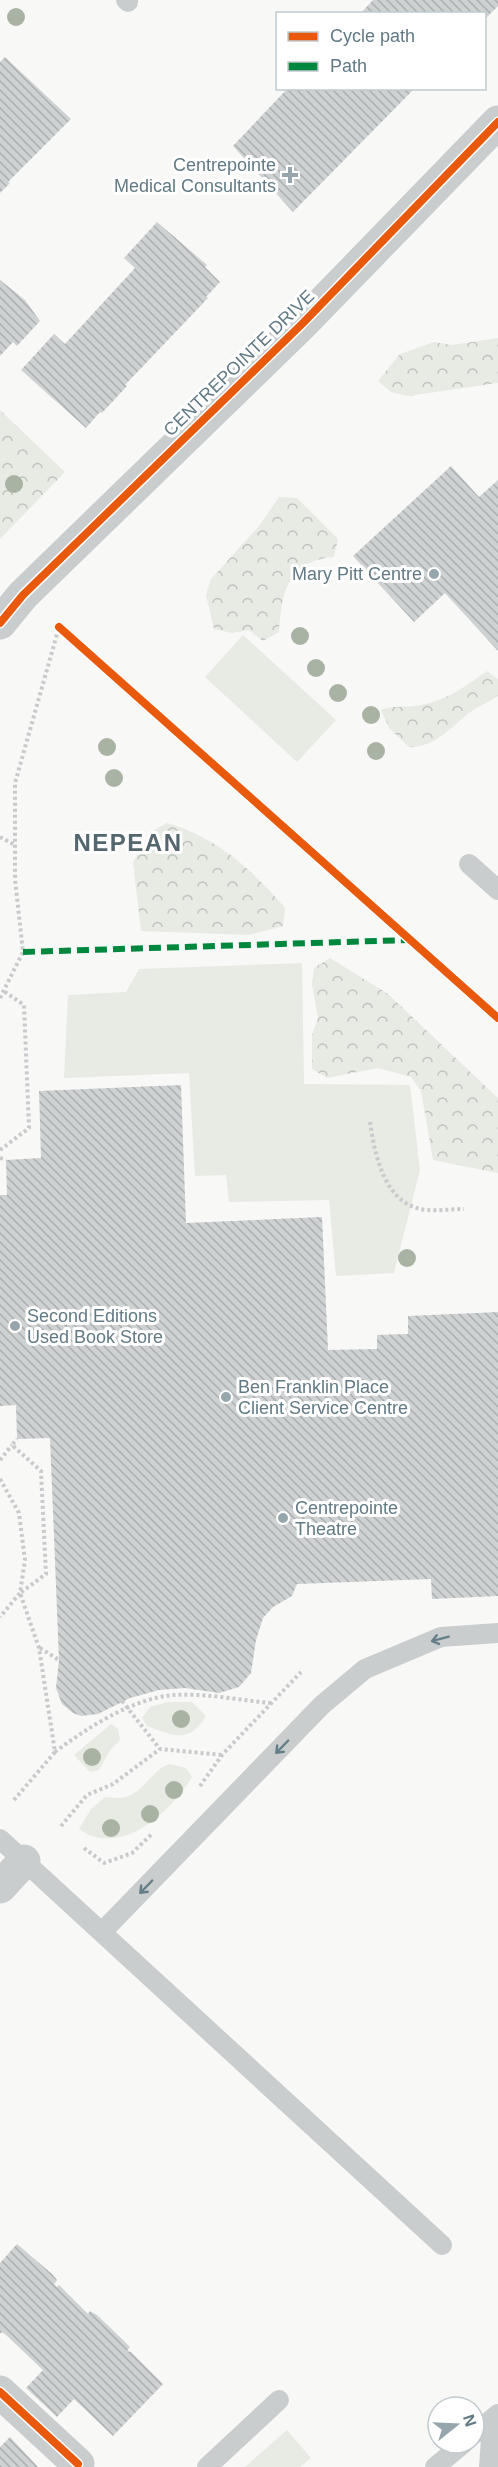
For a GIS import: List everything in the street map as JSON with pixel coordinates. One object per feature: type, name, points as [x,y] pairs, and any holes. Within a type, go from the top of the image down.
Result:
[{"type":"street","name":"CENTREPOINTE DRIVE","points":[[0,623],[22,595],[302,324],[498,122]]},
{"type":"street","points":[[0,1887],[24,1861]]},
{"type":"street","points":[[0,2392],[78,2464]]},
{"type":"lane","points":[[469,864],[498,890]]},
{"type":"lane","points":[[102,1932],[322,1705],[365,1669],[441,1637],[498,1633]]},
{"type":"lane","points":[[0,1839],[442,2245]]},
{"type":"lane","points":[[207,2467],[279,2400]]},
{"type":"lane","points":[[486,2424],[498,2414]]},
{"type":"lane","points":[[489,2467],[491,2439],[498,2422]]},
{"type":"lane","points":[[435,2467],[450,2455]]},
{"type":"path","points":[[0,998],[23,952],[15,879],[15,783],[59,627],[67,635]]},
{"type":"path","points":[[0,837],[15,845]]},
{"type":"path","points":[[0,1150],[28,1128],[24,1005],[5,992]]},
{"type":"path","points":[[370,1122],[375,1154],[381,1174],[389,1186],[415,1207],[426,1210],[464,1209]]},
{"type":"path","points":[[0,1158],[6,1160]]},
{"type":"path","points":[[0,1460],[17,1439]]},
{"type":"path","points":[[0,1617],[20,1593],[46,1574],[41,1471],[12,1445]]},
{"type":"path","points":[[0,1479],[20,1513],[25,1560],[20,1593],[39,1648],[55,1752]]},
{"type":"path","points":[[39,1648],[59,1660]]},
{"type":"path","points":[[196,1791],[222,1755],[301,1672]]},
{"type":"path","points":[[14,1800],[55,1752],[88,1728],[129,1708],[173,1695],[270,1703]]},
{"type":"path","points":[[122,1701],[160,1749]]},
{"type":"path","points":[[61,1826],[87,1795],[113,1784],[160,1749],[222,1755]]},
{"type":"path","points":[[84,1848],[104,1863],[132,1853],[157,1830]]},
{"type":"green space","points":[[498,338],[498,383],[408,396],[391,392],[378,381],[400,354],[434,342],[452,345]]},
{"type":"green space","points":[[0,410],[65,472],[0,539]]},
{"type":"green space","points":[[279,497],[297,498],[338,539],[334,557],[306,565],[290,581],[282,604],[279,632],[263,641],[249,630],[232,633],[214,629],[206,595],[211,579],[259,526]]},
{"type":"green space","points":[[243,635],[336,720],[297,762],[205,677]]},
{"type":"green space","points":[[487,671],[498,679],[498,696],[472,711],[435,740],[409,747],[389,728],[381,710],[435,702],[462,688]]},
{"type":"green space","points":[[167,823],[202,837],[247,868],[285,908],[283,926],[249,935],[141,931],[133,862],[151,832]]},
{"type":"green space","points":[[330,958],[388,994],[498,1098],[498,1173],[433,1160],[421,1091],[411,1077],[378,1068],[327,1078],[312,1069],[312,1035],[318,1018],[312,985],[314,968]]},
{"type":"green space","points":[[302,963],[304,1084],[410,1085],[420,1170],[394,1273],[336,1276],[329,1200],[229,1202],[226,1175],[195,1176],[189,1073],[64,1078],[68,995],[126,992],[139,969]]},
{"type":"green space","points":[[167,1702],[192,1702],[206,1716],[200,1725],[187,1734],[173,1735],[147,1726],[142,1718],[150,1707]]},
{"type":"green space","points":[[111,1724],[118,1729],[120,1740],[111,1749],[99,1770],[90,1772],[74,1755]]},
{"type":"green space","points":[[170,1764],[186,1768],[192,1777],[183,1791],[158,1817],[127,1835],[111,1838],[95,1837],[79,1829],[91,1809],[105,1797],[120,1798],[132,1795],[158,1771]]},
{"type":"green space","points":[[287,2430],[311,2458],[300,2467],[245,2467]]},
{"type":"building","points":[[373,0],[498,0],[498,6],[486,18],[486,12],[362,12]]},
{"type":"building","points":[[5,57],[71,119],[8,182],[10,183],[0,193],[0,62]]},
{"type":"building","points":[[286,90],[413,90],[293,212],[233,146]]},
{"type":"building","points":[[157,222],[207,265],[205,267],[220,282],[206,297],[208,298],[86,428],[21,370],[54,334],[65,344],[135,268],[124,258]]},
{"type":"building","points":[[0,280],[25,300],[40,321],[17,346],[13,342],[0,356]]},
{"type":"building","name":"Mary Pitt Centre","points":[[451,466],[479,497],[498,480],[498,651],[445,593],[414,622],[353,556]]},
{"type":"building","name":"Ben Franklin Place Client Service Centre","points":[[181,1085],[186,1223],[322,1217],[328,1350],[377,1349],[377,1335],[408,1334],[408,1316],[498,1312],[498,1596],[432,1599],[431,1579],[297,1584],[292,1596],[273,1607],[263,1618],[256,1640],[251,1673],[239,1687],[219,1693],[185,1688],[159,1690],[130,1698],[98,1714],[81,1716],[62,1704],[56,1688],[59,1660],[50,1438],[17,1439],[16,1405],[0,1406],[0,1195],[7,1195],[6,1160],[41,1158],[39,1091]]},
{"type":"building","points":[[17,2244],[52,2274],[57,2280],[54,2284],[57,2287],[59,2285],[88,2314],[90,2311],[97,2315],[130,2347],[127,2351],[131,2352],[163,2384],[113,2436],[74,2399],[57,2417],[26,2388],[43,2370],[6,2335],[2,2332],[0,2334],[0,2263]]},
{"type":"building","points":[[10,2437],[38,2467],[0,2467],[0,2447]]},
{"type":"marked path","points":[[23,952],[408,940]]},
{"type":"cycle path","points":[[0,623],[23,595],[302,324],[498,122]]},
{"type":"cycle path","points":[[59,627],[498,1018]]},
{"type":"cycle path","points":[[0,2392],[78,2464]]},
{"type":"place","name":"Centrepointe Medical Consultants","points":[[290,175]]},
{"type":"place","name":"Mary Pitt Centre","points":[[434,574]]},
{"type":"place","name":"Second Editions Used Book Store","points":[[15,1326]]},
{"type":"place","name":"Ben Franklin Place Client Service Centre","points":[[226,1397]]},
{"type":"place","name":"Centrepointe Theatre","points":[[283,1518]]},
{"type":"district","name":"NEPEAN","points":[[128,843]]}]
